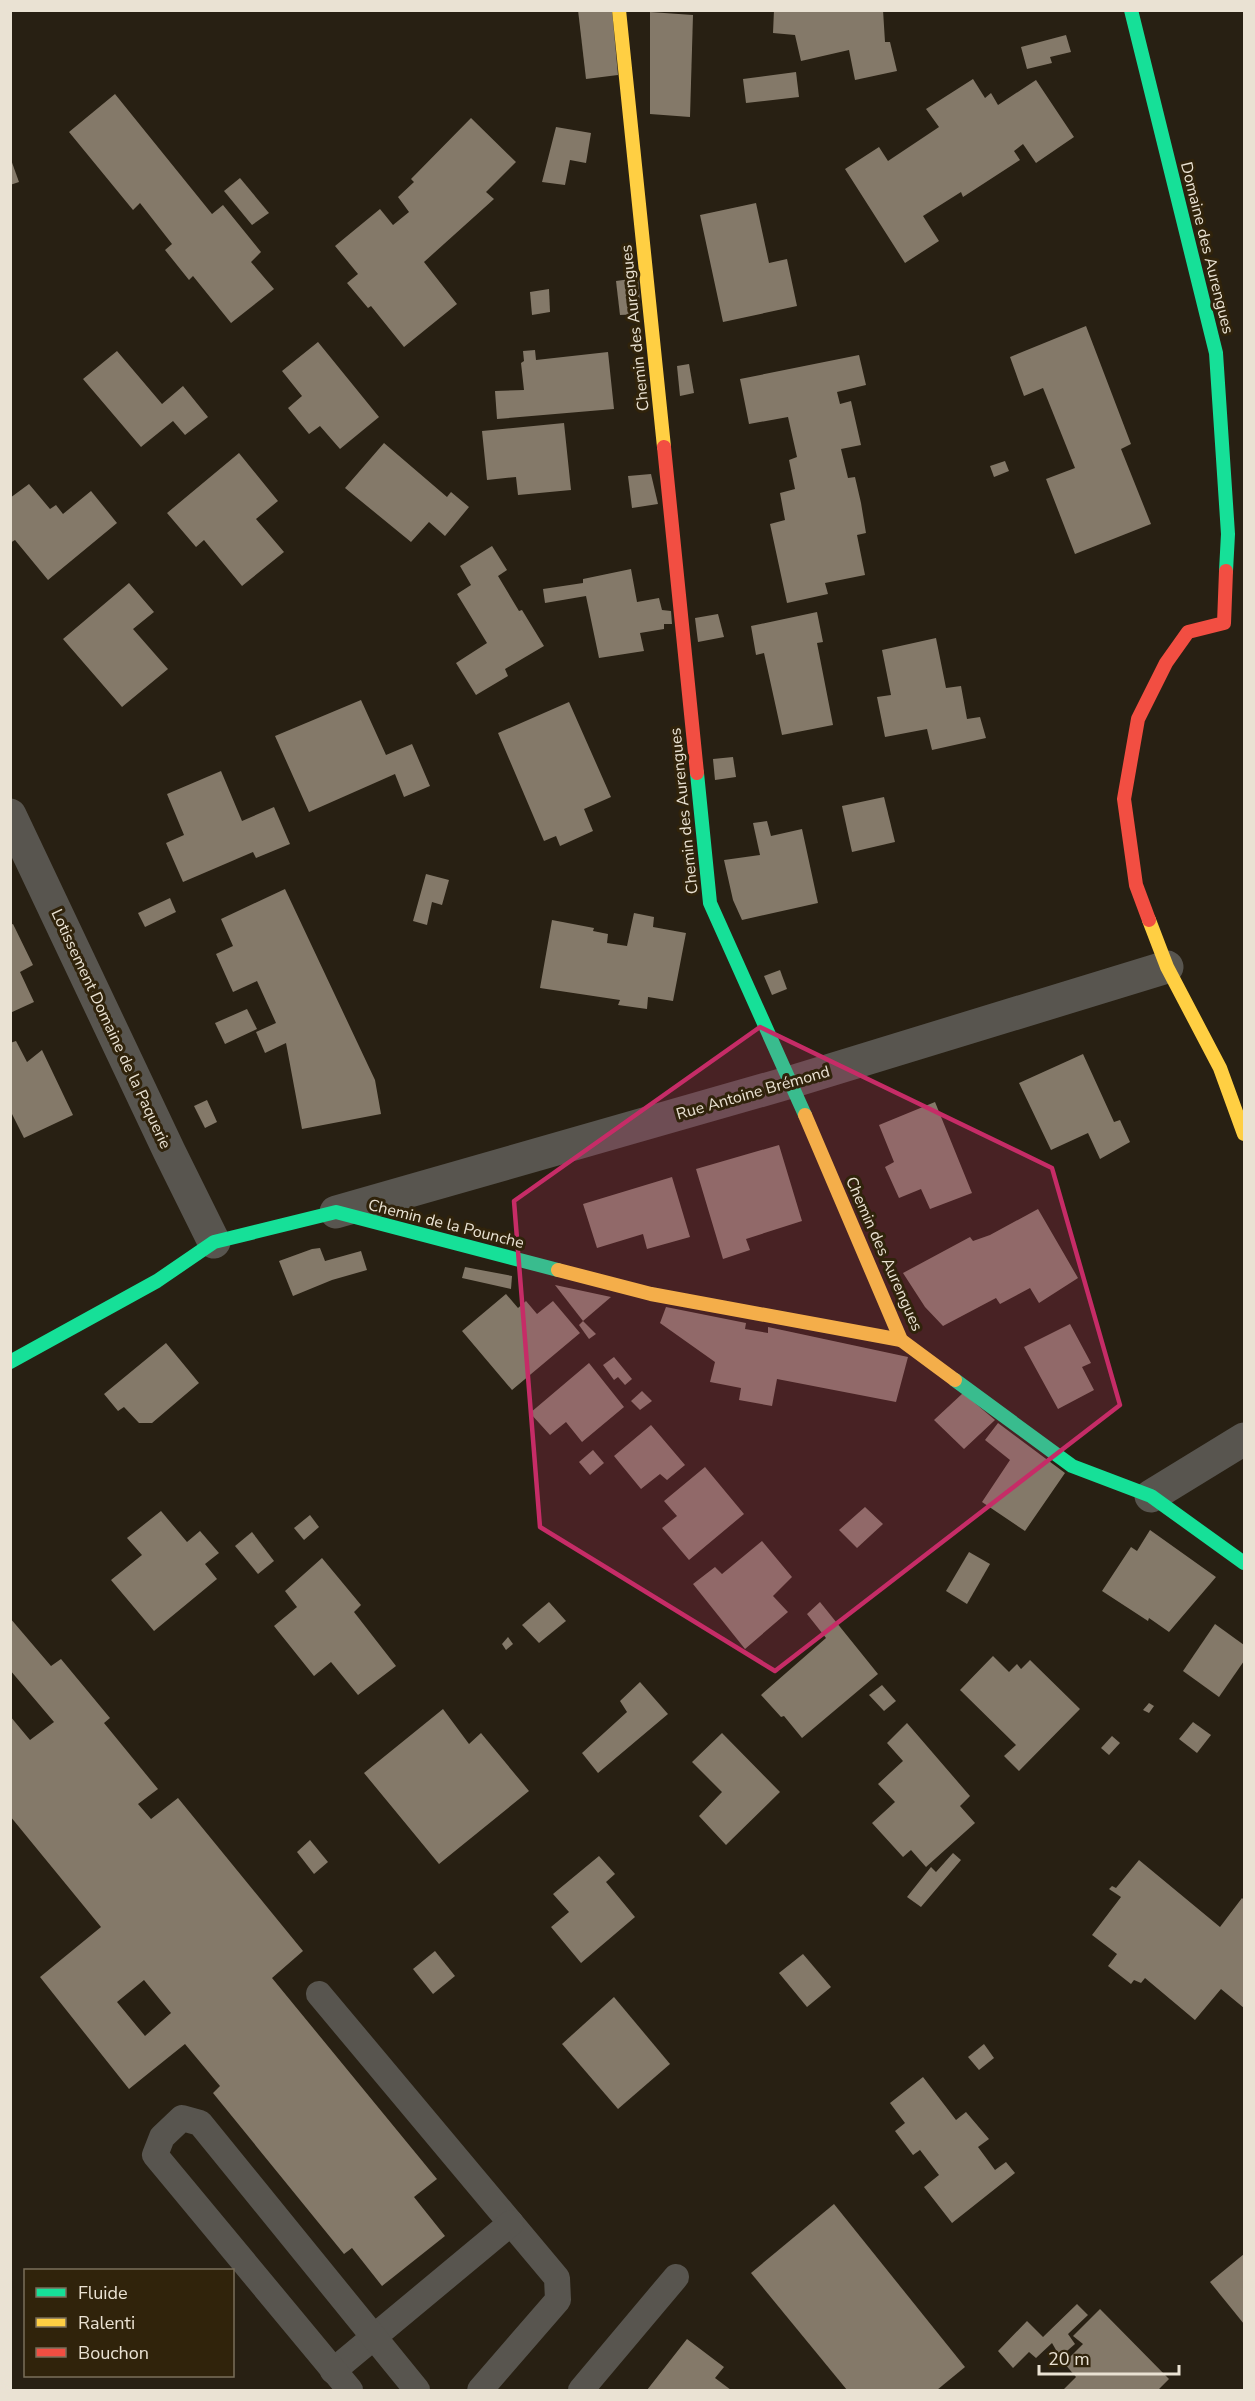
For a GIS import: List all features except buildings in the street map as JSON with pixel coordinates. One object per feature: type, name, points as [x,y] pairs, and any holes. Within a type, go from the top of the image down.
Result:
[{"type":"street","name":"Chemin des Aurengues","points":[[619,10],[710,903],[791,1082],[902,1340],[1072,1466],[1152,1496],[1245,1563]]},
{"type":"street","name":"Domaine des Aurengues","points":[[1131,10],[1216,353],[1234,625]]},
{"type":"street","points":[[1234,625],[1188,632],[1166,663],[1138,719],[1124,799],[1136,885],[1167,967],[1220,1068],[1245,1134]]},
{"type":"street","name":"Lotissement Domaine de la Paquerie","points":[[10,815],[214,1242]]},
{"type":"street","name":"Rue Antoine Brémond","points":[[336,1212],[791,1082],[1167,967]]},
{"type":"street","points":[[1220,1068],[1245,1102]]},
{"type":"street","name":"Chemin de la Pounche","points":[[10,1362],[157,1281],[214,1242],[336,1212],[651,1294],[902,1340]]},
{"type":"street","points":[[1152,1496],[1245,1439]]},
{"type":"lane","points":[[319,1994],[557,2278],[558,2300],[480,2391]]},
{"type":"lane","points":[[350,2391],[155,2155],[162,2137],[182,2118],[200,2123],[417,2391]]},
{"type":"lane","points":[[333,2371],[511,2223]]},
{"type":"lane","points":[[581,2391],[676,2277]]},
{"type":"highlighted area","points":[[760,1027],[1052,1168],[1120,1405],[775,1671],[540,1527],[514,1201]]},
{"type":"traffic: fast","points":[[1131,10],[1216,353],[1228,534],[1226,571]]},
{"type":"traffic: fast","points":[[697,773],[710,903],[805,1115]]},
{"type":"traffic: fast","points":[[10,1362],[157,1281],[214,1242],[336,1212],[558,1270]]},
{"type":"traffic: fast","points":[[955,1380],[1072,1466],[1151,1496],[1244,1563]]},
{"type":"traffic: slow","points":[[619,10],[664,447]]},
{"type":"traffic: slow","points":[[1149,920],[1167,967],[1220,1068],[1244,1134]]},
{"type":"traffic: slow","points":[[805,1115],[901,1340],[955,1380]]},
{"type":"traffic: slow","points":[[558,1270],[651,1294],[901,1340]]},
{"type":"traffic: jam","points":[[664,447],[697,773]]},
{"type":"traffic: jam","points":[[1149,920],[1136,885],[1124,799],[1138,719],[1166,663],[1188,632],[1224,623],[1226,571]]}]
